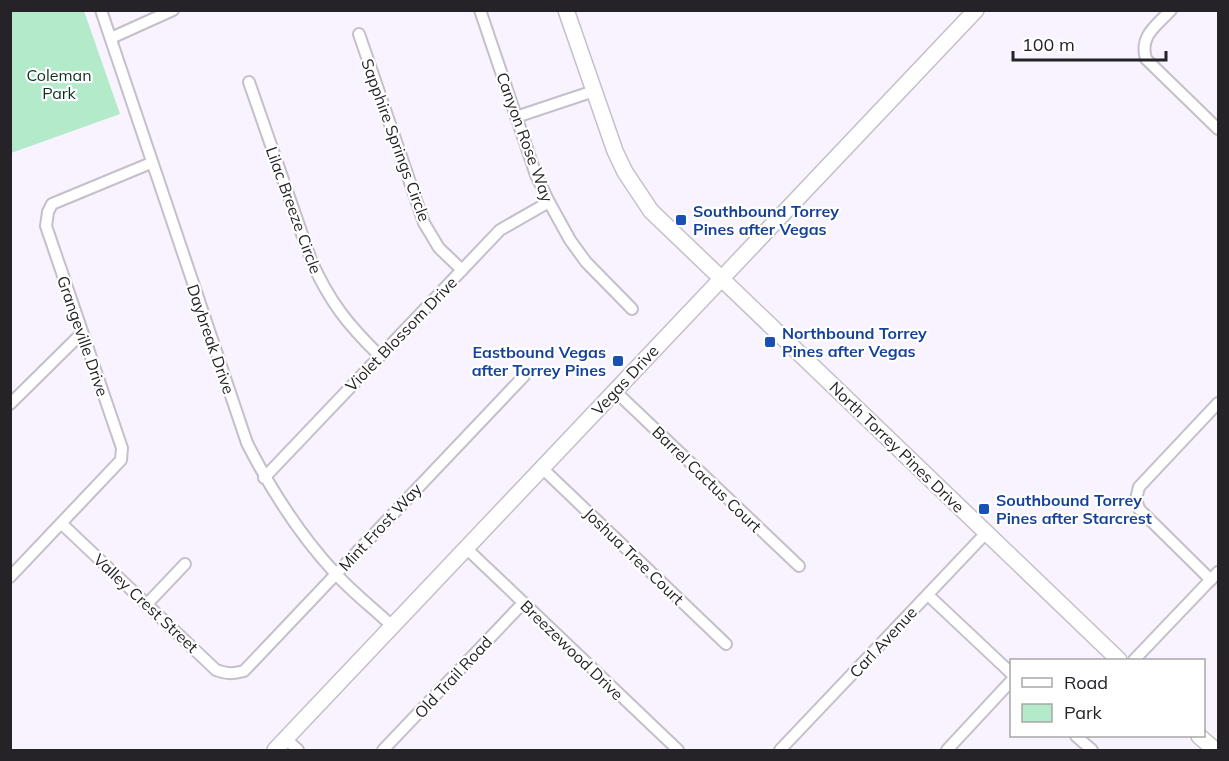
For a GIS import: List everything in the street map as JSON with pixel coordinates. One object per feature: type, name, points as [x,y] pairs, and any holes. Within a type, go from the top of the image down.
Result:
[{"type":"main road","name":"North Torrey Pines Drive","points":[[567,10],[615,151],[639,194],[666,227],[1118,659]]},
{"type":"main road","name":"Vegas Drive","points":[[274,750],[976,10]]},
{"type":"main road","points":[[1201,737],[1215,750]]},
{"type":"street","name":"Daybreak Drive","points":[[101,10],[247,443],[264,478],[300,532],[336,574],[392,626]]},
{"type":"street","points":[[111,38],[173,10]]},
{"type":"street","name":"Canyon Rose Way","points":[[480,10],[536,175],[549,202],[570,240],[586,262],[632,309]]},
{"type":"street","points":[[1171,10],[1145,38],[1143,50],[1146,60],[1218,129]]},
{"type":"street","name":"Sapphire Springs Circle","points":[[359,34],[424,223],[440,248],[462,270]]},
{"type":"street","name":"Lilac Breeze Circle","points":[[249,82],[310,260],[322,286],[356,333],[380,356]]},
{"type":"street","points":[[516,117],[594,91]]},
{"type":"street","name":"Grangeville Drive","points":[[62,524],[121,460],[122,448],[46,226],[48,212],[52,204],[151,163]]},
{"type":"street","name":"Violet Blossom Drive","points":[[264,478],[500,230],[549,202]]},
{"type":"street","points":[[10,404],[15,391],[82,333]]},
{"type":"street","name":"Mint Frost Way","points":[[234,674],[244,670],[524,376]]},
{"type":"street","name":"Barrel Cactus Court","points":[[615,391],[799,566]]},
{"type":"street","points":[[1135,659],[1215,576],[1139,509],[1136,499],[1139,487],[1218,403]]},
{"type":"street","name":"Joshua Tree Court","points":[[542,468],[726,644]]},
{"type":"street","points":[[10,578],[62,524]]},
{"type":"street","name":"Valley Crest Street","points":[[62,524],[216,670],[234,674]]},
{"type":"street","name":"Carl Avenue","points":[[780,750],[986,533]]},
{"type":"street","name":"Breezewood Drive","points":[[466,548],[678,750]]},
{"type":"street","points":[[147,604],[185,564]]},
{"type":"street","points":[[928,595],[1010,673]]},
{"type":"street","name":"Old Trail Road","points":[[383,750],[523,603]]},
{"type":"street","points":[[947,750],[1010,681]]},
{"type":"street","points":[[1078,737],[1092,750]]},
{"type":"street","points":[[286,739],[298,750]]},
{"type":"green space","name":"Coleman Park","points":[[10,11],[84,11],[120,114],[11,153]]},
{"type":"place","name":"Southbound Torrey Pines after Vegas","points":[[681,220]]},
{"type":"place","name":"Northbound Torrey Pines after Vegas","points":[[770,342]]},
{"type":"place","name":"Eastbound Vegas after Torrey Pines","points":[[618,361]]},
{"type":"place","name":"Southbound Torrey Pines after Starcrest","points":[[984,509]]}]
